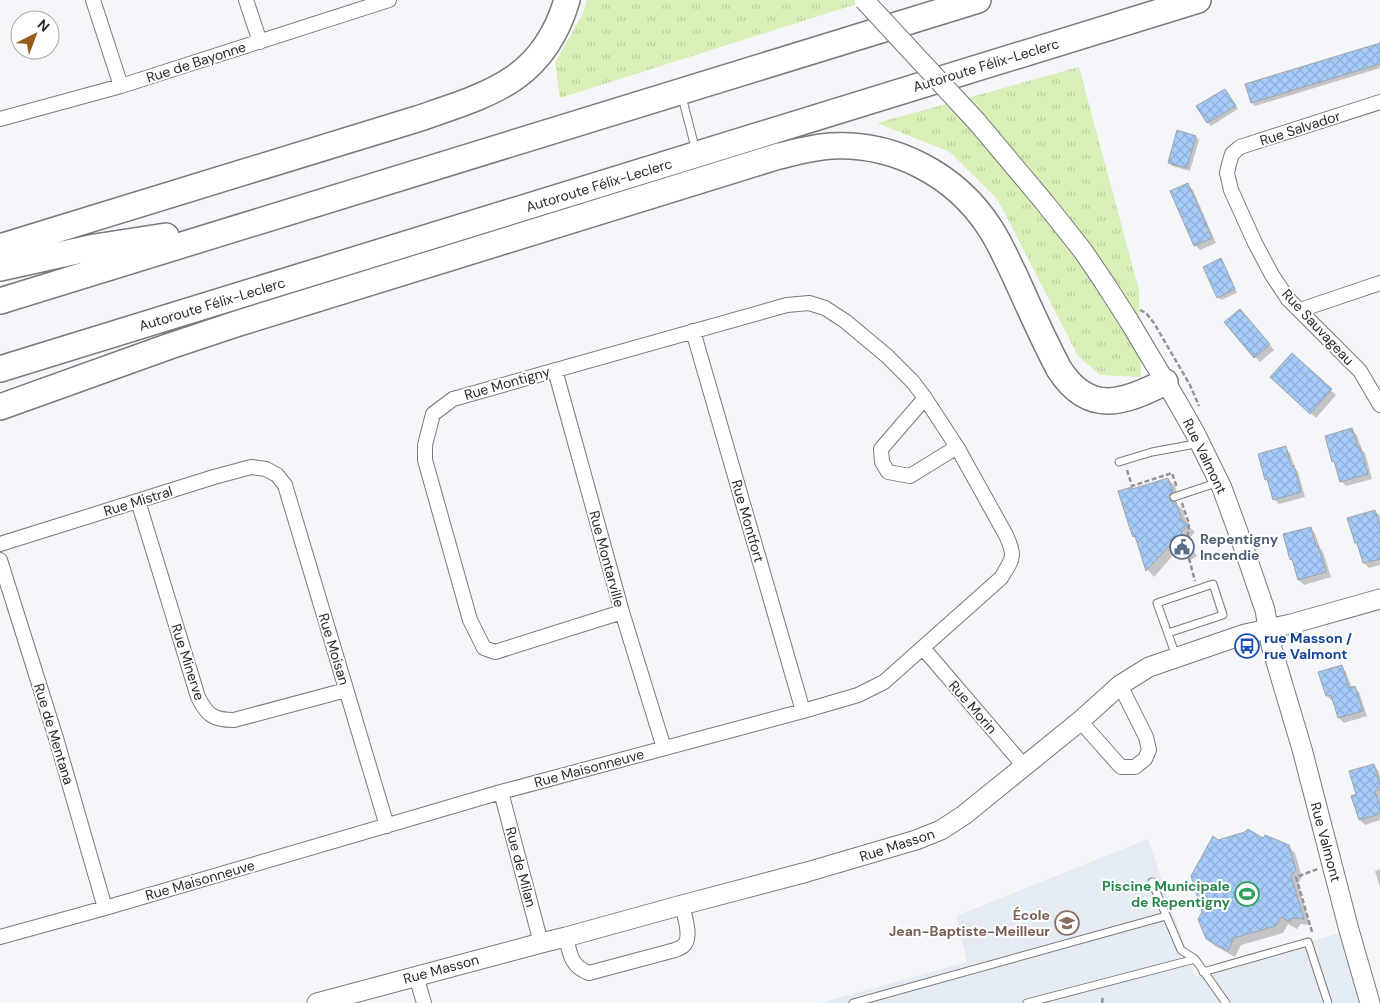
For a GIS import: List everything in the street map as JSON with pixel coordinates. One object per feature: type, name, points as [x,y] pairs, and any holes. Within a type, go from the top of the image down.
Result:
[{"type":"highway","points":[[0,247],[410,121],[496,90],[525,70],[544,50],[558,26],[567,0]]},
{"type":"highway","points":[[0,301],[978,0]]},
{"type":"highway","name":"Autoroute Félix-Leclerc","points":[[0,370],[1198,0]]},
{"type":"highway","points":[[0,407],[170,346],[310,301],[779,156],[831,146],[867,148],[905,158],[956,188],[984,219],[997,240],[1057,364],[1066,380],[1078,392],[1098,400],[1113,401],[1128,399],[1165,382]]},
{"type":"highway","points":[[0,268],[95,248],[258,221]]},
{"type":"highway","points":[[0,389],[198,308]]},
{"type":"street","points":[[93,0],[120,86]]},
{"type":"street","points":[[246,0],[260,42]]},
{"type":"street","name":"Rue de Bayonne","points":[[0,119],[120,86],[390,0]]},
{"type":"street","name":"Rue Valmont","points":[[864,0],[977,122],[1030,183],[1082,252],[1129,321],[1199,441],[1234,517],[1265,610],[1272,645],[1370,1003]]},
{"type":"street","name":"Rue Salvador","points":[[1229,164],[1232,154],[1240,147],[1380,102]]},
{"type":"street","name":"Rue Sauvageau","points":[[1229,164],[1227,173],[1231,190],[1272,275],[1288,299],[1360,371],[1380,405]]},
{"type":"street","points":[[1300,310],[1380,283]]},
{"type":"street","name":"Rue Maisonneuve","points":[[0,937],[501,792],[858,695],[884,682],[1001,578],[1011,562],[1013,550],[957,447],[913,382],[887,356],[825,308],[810,303],[787,305]]},
{"type":"street","name":"Rue Montigny","points":[[622,612],[495,652],[484,648],[470,620],[425,460],[425,445],[433,414],[453,399],[787,305]]},
{"type":"street","name":"Rue Montfort","points":[[693,331],[802,711]]},
{"type":"street","name":"Rue Montarville","points":[[555,370],[622,612],[664,748]]},
{"type":"street","points":[[925,398],[881,449],[882,462],[888,472],[910,476],[957,447]]},
{"type":"street","name":"Rue Mistral","points":[[0,544],[251,467],[266,468],[277,475]]},
{"type":"street","name":"Rue Moisan","points":[[277,475],[284,485],[387,826]]},
{"type":"street","name":"Rue Minerve","points":[[138,501],[198,697],[204,710],[213,717],[222,720],[234,720],[346,690]]},
{"type":"street","name":"Rue de Mentana","points":[[0,560],[56,738],[105,908]]},
{"type":"street","name":"Rue Masson","points":[[317,1003],[816,870],[916,840],[941,830],[964,816],[1120,685],[1148,667],[1246,634],[1326,615],[1380,599]]},
{"type":"street","name":"Rue Morin","points":[[923,648],[1024,766]]},
{"type":"street","points":[[1080,720],[1121,767],[1135,767],[1145,759],[1149,750],[1146,737],[1120,685]]},
{"type":"street","name":"Rue de Milan","points":[[501,792],[541,943]]},
{"type":"street","points":[[566,937],[575,964],[579,969],[589,973],[675,950],[683,946],[688,934],[682,905]]},
{"type":"street","points":[[416,976],[424,1003]]},
{"type":"lane","points":[[680,92],[697,154]]},
{"type":"lane","points":[[1119,462],[1152,452],[1190,445],[1199,441]]},
{"type":"lane","points":[[1177,496],[1219,482]]},
{"type":"lane","points":[[1168,633],[1223,614],[1213,584],[1157,603],[1176,657]]},
{"type":"lane","points":[[1152,882],[1181,950],[1195,958],[1226,1003]]},
{"type":"lane","points":[[853,1003],[1166,916]]},
{"type":"lane","points":[[1203,972],[1308,942],[1328,1003]]},
{"type":"lane","points":[[1027,1003],[1195,958]]},
{"type":"path","points":[[1129,476],[1132,486],[1172,473],[1177,496]]},
{"type":"path","points":[[1186,514],[1189,524],[1187,542]]},
{"type":"path","points":[[1187,551],[1194,575]]},
{"type":"path","points":[[1312,932],[1296,877],[1323,867]]},
{"type":"path","points":[[1102,1003],[1103,996]]},
{"type":"shaded area","name":"École Jean-Baptiste-Meilleur","points":[[1148,839],[1195,977],[1349,930],[1370,1003],[820,1003],[967,962],[956,916]]},
{"type":"green space","points":[[586,0],[869,0],[560,98],[555,63],[584,11]]},
{"type":"green space","points":[[1079,67],[1139,290],[1141,377],[1100,375],[1078,356],[998,200],[950,152],[877,123]]},
{"type":"building","points":[[1380,43],[1380,64],[1251,103],[1245,84]]},
{"type":"building","points":[[1225,89],[1236,106],[1207,123],[1196,106]]},
{"type":"building","points":[[1177,130],[1196,136],[1187,168],[1168,163]]},
{"type":"building","points":[[1188,183],[1212,238],[1194,246],[1170,191]]},
{"type":"building","points":[[1221,258],[1235,289],[1217,298],[1203,267]]},
{"type":"building","points":[[1240,309],[1270,344],[1254,358],[1224,322]]},
{"type":"building","points":[[1292,353],[1332,389],[1310,414],[1270,377]]},
{"type":"building","points":[[1352,428],[1368,474],[1340,482],[1325,436]]},
{"type":"building","points":[[1286,446],[1291,466],[1294,465],[1301,492],[1273,500],[1258,454]]},
{"type":"building","points":[[1168,478],[1173,492],[1169,495],[1169,499],[1172,502],[1176,502],[1182,521],[1189,524],[1181,533],[1191,548],[1181,555],[1174,544],[1171,548],[1169,546],[1146,571],[1118,491],[1132,487],[1132,489]]},
{"type":"building","points":[[1375,510],[1380,526],[1380,559],[1363,563],[1347,518]]},
{"type":"building","points":[[1311,527],[1326,572],[1298,580],[1283,534]]},
{"type":"building","points":[[1342,665],[1349,688],[1355,686],[1363,711],[1338,718],[1331,695],[1326,696],[1318,672]]},
{"type":"building","points":[[1374,764],[1380,785],[1380,789],[1375,791],[1380,806],[1380,814],[1359,820],[1351,796],[1356,794],[1349,771]]},
{"type":"building","name":"Piscine Municipale de Repentigny","points":[[1248,829],[1263,838],[1265,835],[1289,845],[1296,870],[1291,876],[1304,919],[1293,918],[1290,922],[1281,917],[1276,926],[1234,938],[1228,951],[1206,939],[1198,919],[1202,912],[1191,876],[1213,836],[1218,840],[1245,832]]},
{"type":"place","name":"Repentigny Incendie","points":[[1182,547]]},
{"type":"place","name":"rue Masson / rue Valmont","points":[[1247,646]]},
{"type":"place","name":"Piscine Municipale de Repentigny","points":[[1247,894]]},
{"type":"place","name":"École Jean-Baptiste-Meilleur","points":[[1067,923]]}]
